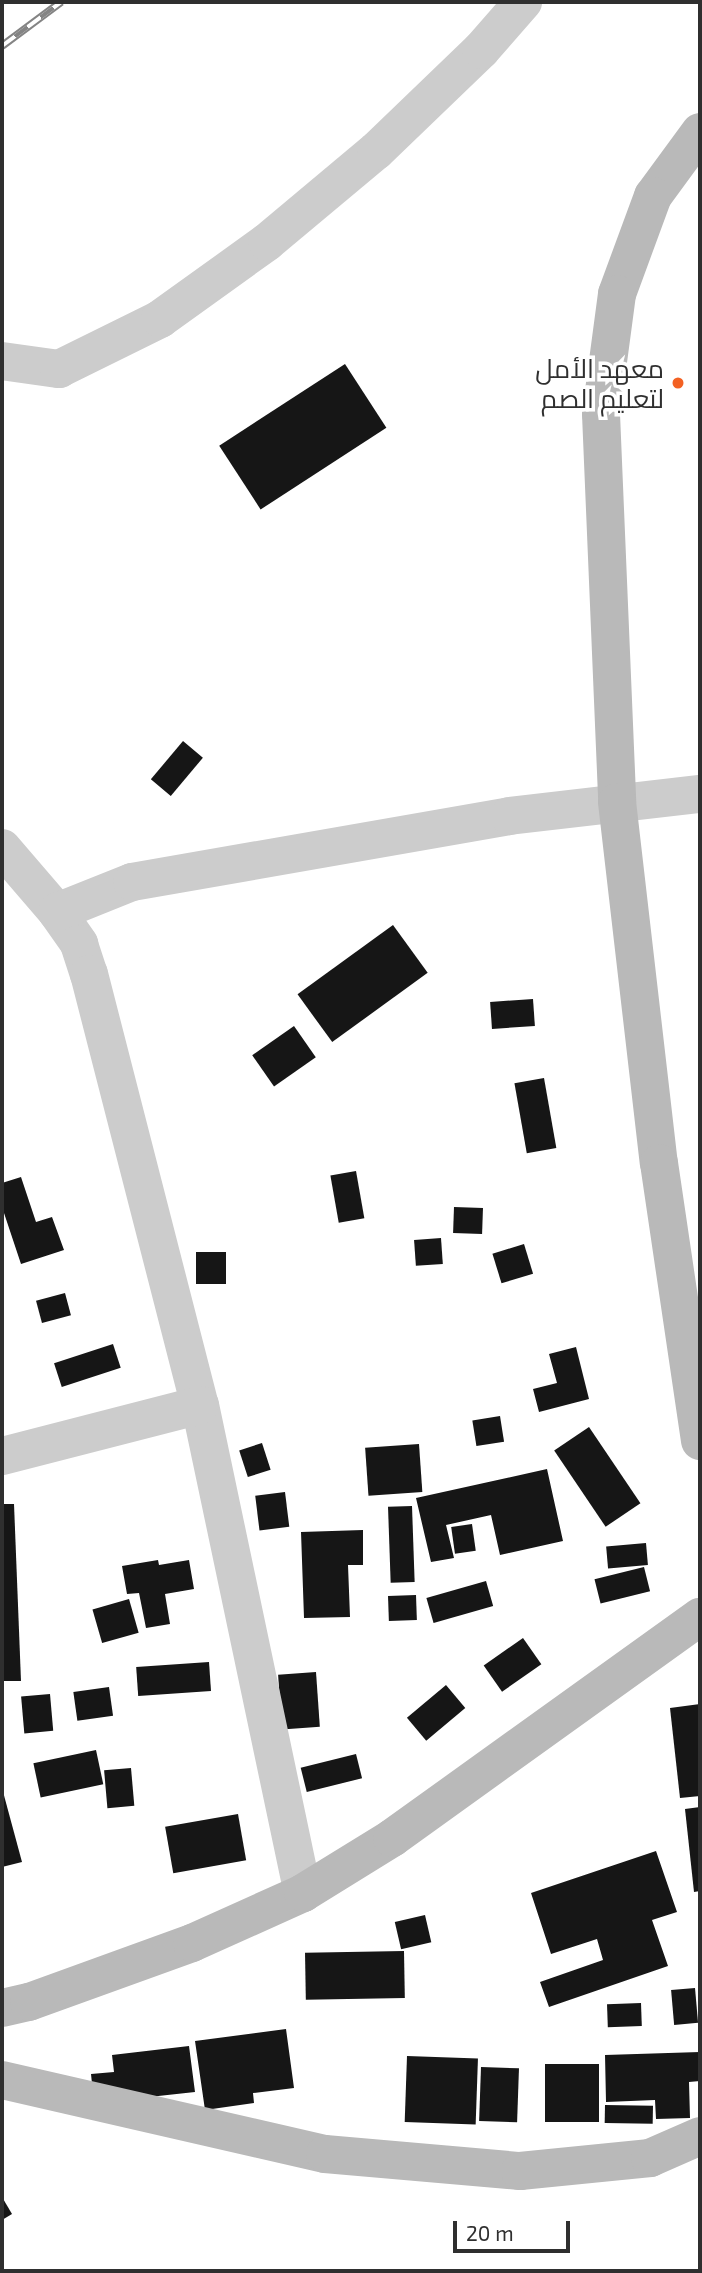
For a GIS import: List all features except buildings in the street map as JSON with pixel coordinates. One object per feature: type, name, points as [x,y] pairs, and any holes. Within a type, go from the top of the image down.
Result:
[{"type":"main road","points":[[700,132],[653,196],[617,294],[601,414],[617,802],[659,1163],[700,1441]]},
{"type":"main road","points":[[2,2008],[29,2002],[192,1943],[303,1893],[392,1838],[700,1617]]},
{"type":"main road","points":[[2,2080],[325,2154],[507,2169],[650,2158],[700,2136]]},
{"type":"street","points":[[2,361],[59,369],[160,319],[267,242],[376,151],[481,50],[523,2]]},
{"type":"street","points":[[57,912],[132,882],[509,816],[700,794]]},
{"type":"street","points":[[2,849],[57,912],[79,944],[89,974],[200,1405],[303,1893]]},
{"type":"street","points":[[2,1456],[200,1405]]},
{"type":"railway","points":[[2,46],[61,2]]},
{"type":"place","name":"معهد الأمل لتعليم الصم","points":[[678,383]]}]
